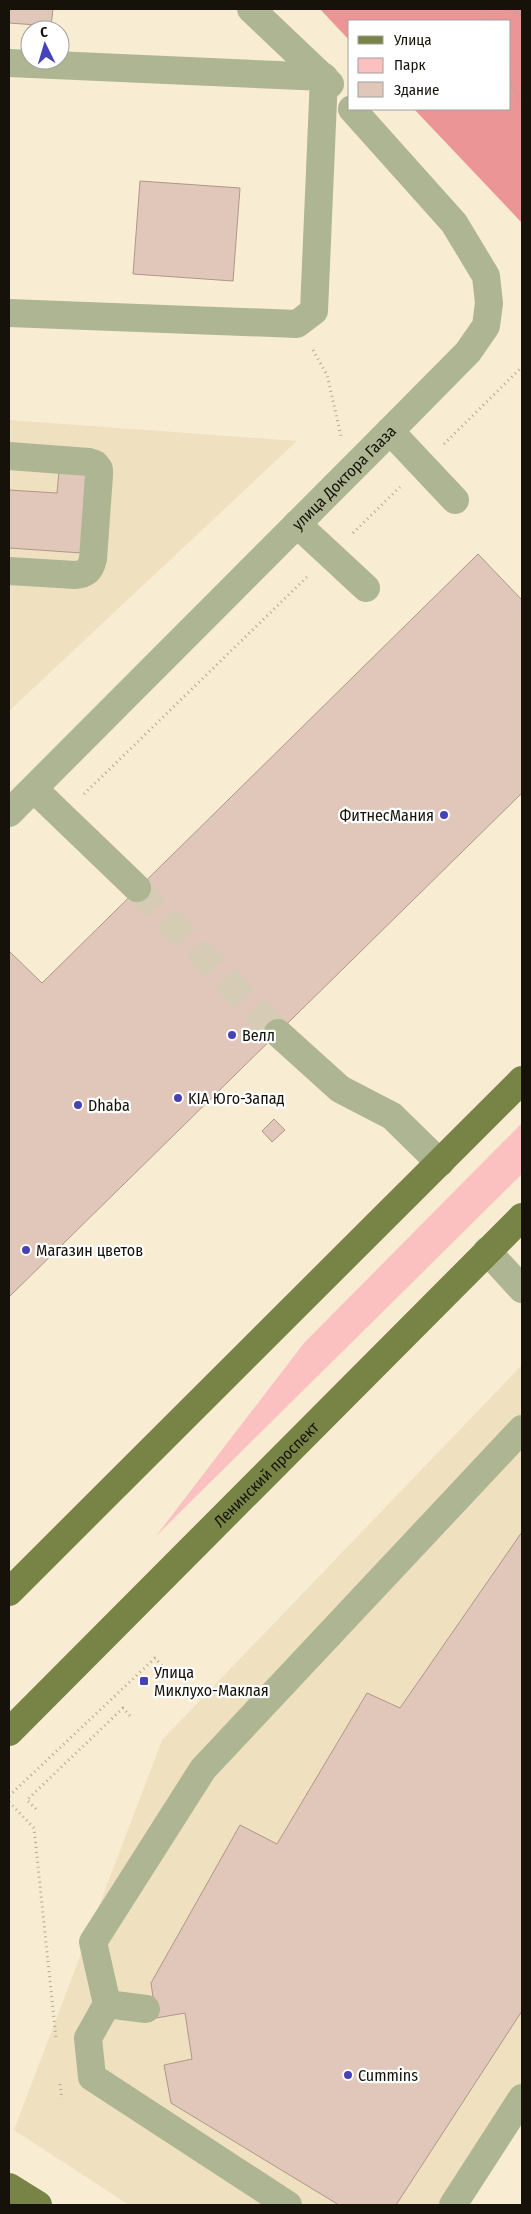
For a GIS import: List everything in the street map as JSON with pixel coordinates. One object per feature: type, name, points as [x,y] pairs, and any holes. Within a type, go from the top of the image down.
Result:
[{"type":"main road","points":[[9,1592],[522,1080]]},
{"type":"main road","name":"Ленинский проспект","points":[[9,1732],[522,1217]]},
{"type":"main road","points":[[9,2187],[38,2205]]},
{"type":"street","name":"улица Доктора Гааза","points":[[251,9],[324,78],[348,104]]},
{"type":"street","points":[[9,63],[324,78],[314,311],[297,324],[9,313]]},
{"type":"street","name":"улица Доктора Гааза","points":[[9,813],[468,352],[486,326],[489,303],[486,276],[454,223],[354,110]]},
{"type":"street","points":[[390,431],[455,500]]},
{"type":"street","points":[[9,456],[89,462],[95,464],[99,469],[99,475],[91,568],[85,574],[75,576],[9,571]]},
{"type":"street","points":[[297,524],[366,588]]},
{"type":"street","points":[[34,789],[137,888]]},
{"type":"street","points":[[278,1033],[340,1089],[392,1116],[440,1163]]},
{"type":"street","points":[[488,1251],[522,1289]]},
{"type":"street","points":[[288,2205],[92,2077],[88,2038],[107,2004],[93,1942],[203,1769],[522,1429]]},
{"type":"street","points":[[107,2004],[146,2009]]},
{"type":"street","points":[[453,2205],[522,2098]]},
{"type":"path","points":[[512,9],[522,16]]},
{"type":"path","points":[[511,82],[522,105]]},
{"type":"path","points":[[297,324],[327,375],[349,473]]},
{"type":"path","points":[[62,816],[522,367]]},
{"type":"path","points":[[9,1796],[154,1658],[174,1678]]},
{"type":"path","points":[[36,1809],[27,1800],[122,1708],[132,1718]]},
{"type":"path","points":[[9,1802],[34,1828],[56,2041]]},
{"type":"path","points":[[60,2079],[62,2099]]},
{"type":"shaded area","points":[[320,9],[522,9],[522,223],[415,110],[511,110],[511,20],[348,20],[348,39]]},
{"type":"shaded area","points":[[9,420],[297,441],[9,711]]},
{"type":"shaded area","points":[[522,1365],[522,2123],[467,2205],[129,2205],[14,2130],[162,1740]]},
{"type":"green space","points":[[522,1123],[522,1174],[156,1536],[304,1343]]},
{"type":"building","points":[[9,9],[53,9],[52,20],[20,20],[20,24],[9,23]]},
{"type":"building","points":[[140,181],[240,188],[233,281],[133,274]]},
{"type":"building","points":[[59,471],[88,473],[82,553],[9,548],[9,490],[57,493]]},
{"type":"building","points":[[478,554],[522,600],[522,793],[9,1297],[9,951],[42,983]]},
{"type":"building","points":[[274,1119],[285,1130],[272,1142],[262,1131]]},
{"type":"building","points":[[522,1532],[522,2011],[396,2205],[339,2205],[171,2103],[164,2065],[192,2059],[185,2013],[156,2018],[151,1983],[240,1825],[277,1844],[367,1693],[400,1708]]},
{"type":"tunnel","points":[[137,888],[278,1033]]},
{"type":"place","name":"ФитнесМания","points":[[444,815]]},
{"type":"place","name":"Велл","points":[[232,1035]]},
{"type":"place","name":"KIA Юго-Запад","points":[[178,1098]]},
{"type":"place","name":"Dhaba","points":[[78,1105]]},
{"type":"place","name":"Магазин цветов","points":[[26,1250]]},
{"type":"place","name":"Улица Миклухо-Маклая","points":[[144,1681]]},
{"type":"place","name":"Cummins","points":[[348,2075]]}]
